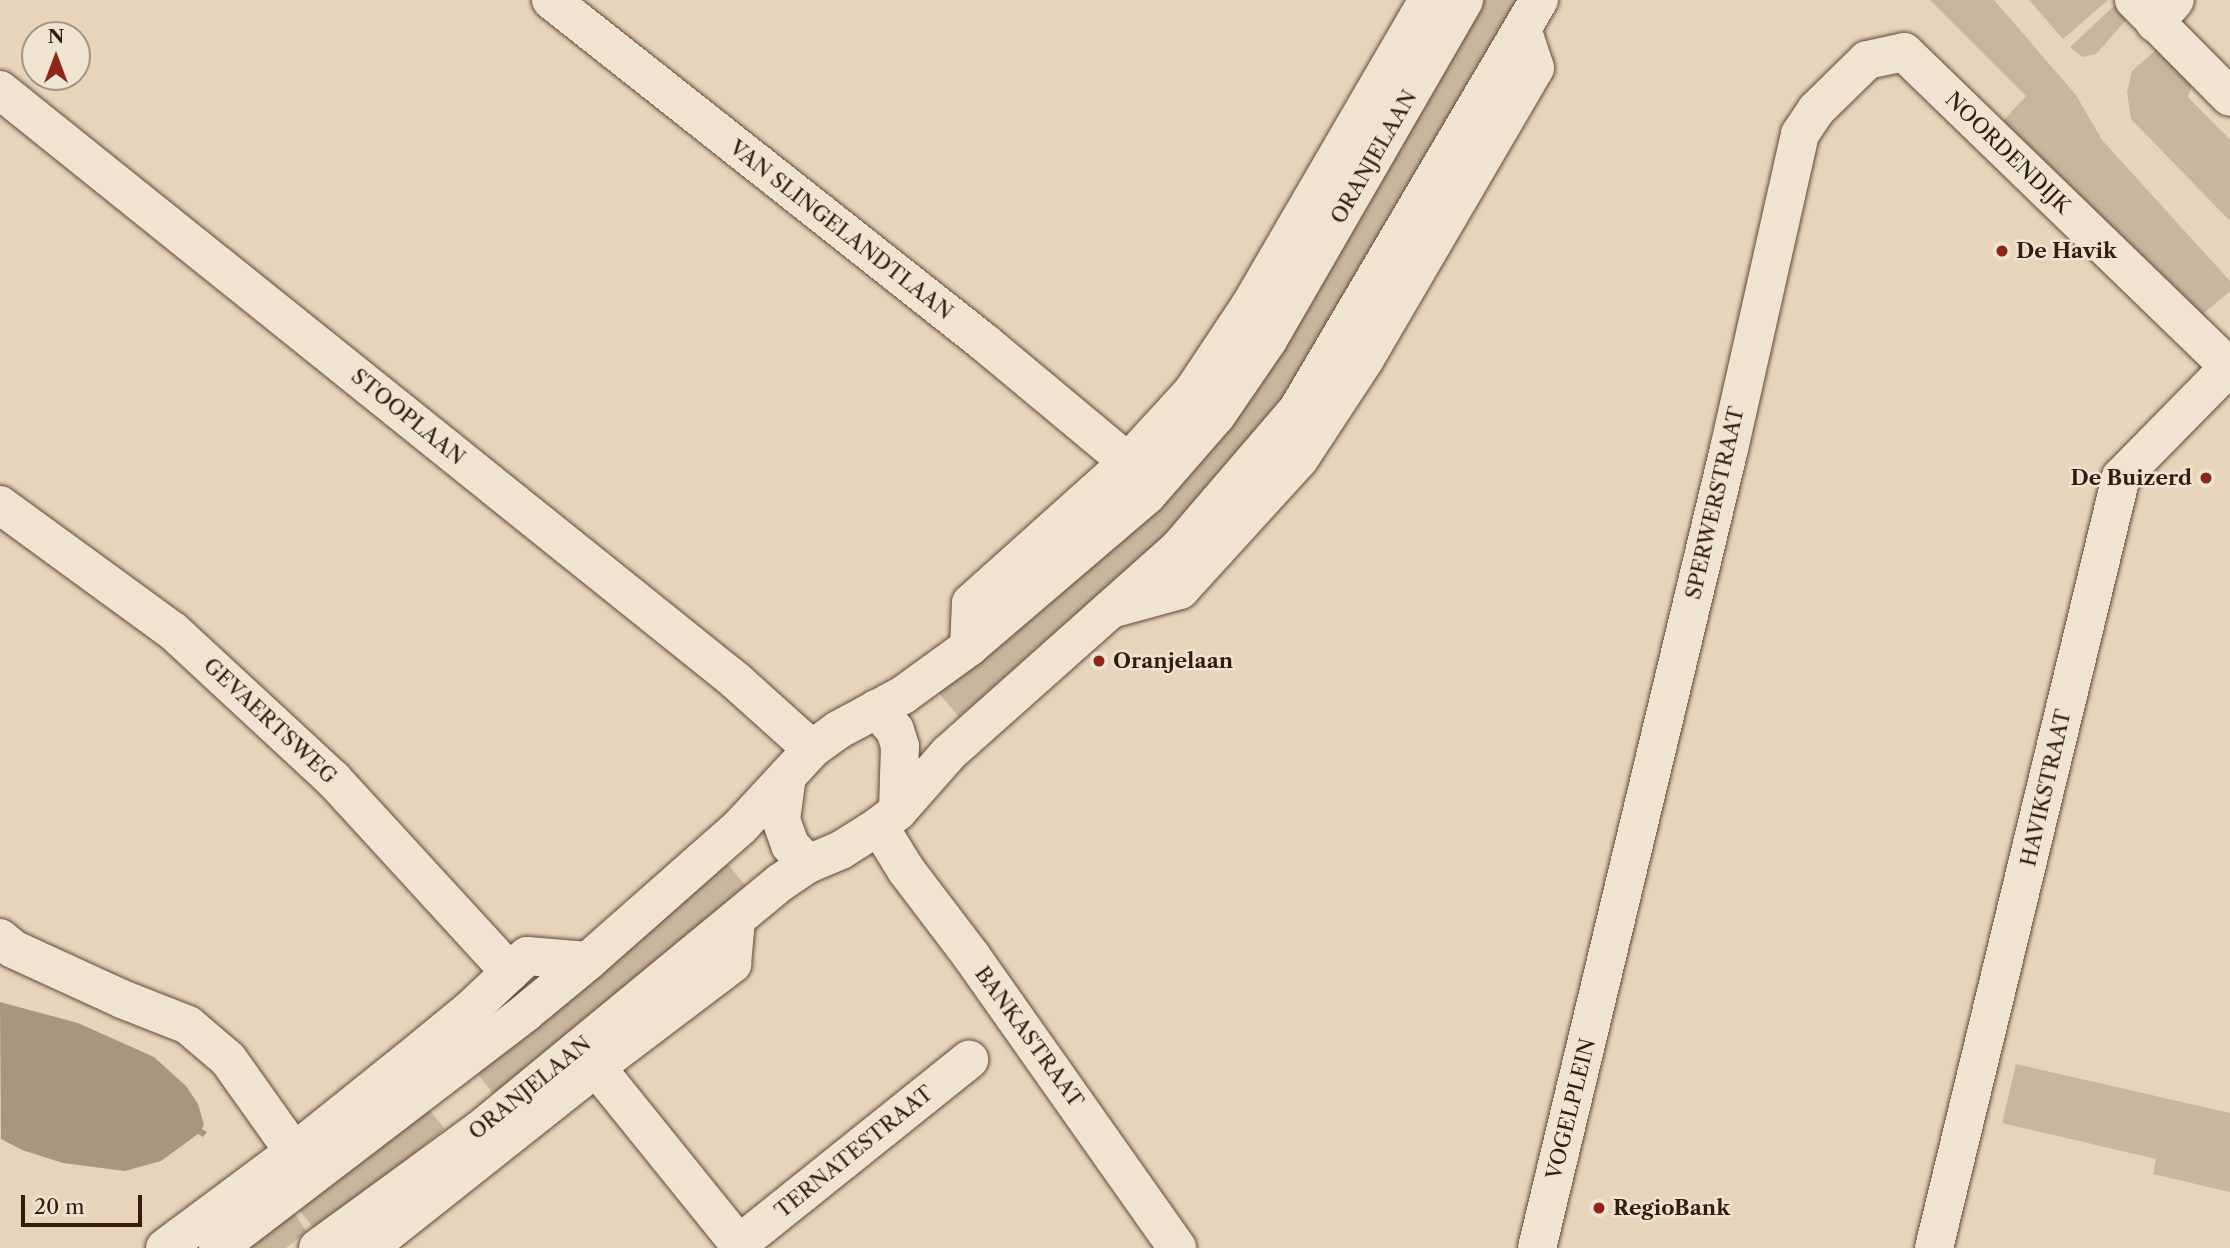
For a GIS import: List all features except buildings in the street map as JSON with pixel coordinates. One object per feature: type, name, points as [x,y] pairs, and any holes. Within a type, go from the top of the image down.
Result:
[{"type":"street","name":"VAN SLINGELANDTLAAN","points":[[551,0],[985,343],[1128,463]]},
{"type":"street","name":"ORANJELAAN","points":[[969,647],[971,603],[1128,463],[1193,391],[1251,304],[1428,0]]},
{"type":"street","name":"ORANJELAAN","points":[[218,1248],[589,961],[740,827],[800,762],[876,709],[903,695],[969,647],[1147,495],[1216,416],[1268,340],[1464,0]]},
{"type":"street","points":[[2155,8],[2230,97]]},
{"type":"street","name":"ORANJELAAN","points":[[318,1248],[481,1130],[808,864],[841,850],[889,819],[949,753],[1179,548],[1298,409],[1531,14]]},
{"type":"street","name":"NOORDENDIJK","points":[[1867,60],[1904,52],[2230,368]]},
{"type":"street","name":"SPERWERSTRAAT","points":[[1604,969],[1729,449],[1800,134],[1816,110],[1867,60]]},
{"type":"street","name":"STOOPLAAN","points":[[0,90],[735,680],[800,762]]},
{"type":"street","name":"HAVIKSTRAAT","points":[[1934,1248],[2121,477],[2230,368]]},
{"type":"street","name":"GEVAERTSWEG","points":[[0,505],[35,527],[183,640],[333,779],[510,972]]},
{"type":"street","points":[[876,709],[895,730],[900,746],[889,819]]},
{"type":"street","points":[[800,762],[781,820],[790,845],[808,864]]},
{"type":"street","name":"BANKASTRAAT","points":[[889,819],[906,870],[972,957],[1177,1248]]},
{"type":"street","name":"ORANJELAAN","points":[[368,1248],[596,1067],[732,964],[736,920]]},
{"type":"street","points":[[0,938],[13,949],[122,999],[188,1025],[228,1059],[294,1152]]},
{"type":"street","points":[[165,1248],[294,1152],[471,1009],[527,956],[589,961]]},
{"type":"street","name":"VOGELPLEIN","points":[[1537,1248],[1604,969]]},
{"type":"street","name":"TERNATESTRAAT","points":[[743,1247],[969,1060]]},
{"type":"street","points":[[596,1067],[743,1247]]},
{"type":"shaded area","points":[[1480,0],[1518,0],[1278,410],[1194,510],[959,717],[937,691]]},
{"type":"shaded area","points":[[1930,0],[1994,0],[2076,95],[2102,140],[2230,281],[2230,291],[2203,314],[2003,121],[2026,96]]},
{"type":"shaded area","points":[[2029,0],[2108,0],[2063,39]]},
{"type":"shaded area","points":[[2115,5],[2128,18],[2096,54],[2082,57],[2070,47]]},
{"type":"shaded area","points":[[2156,50],[2192,85],[2188,97],[2230,140],[2230,221],[2131,119],[2127,92],[2132,71]]},
{"type":"shaded area","points":[[726,862],[749,890],[493,1094],[476,1071]]},
{"type":"shaded area","points":[[0,1002],[78,1023],[154,1057],[186,1086],[198,1104],[204,1125],[202,1129],[207,1132],[203,1137],[198,1134],[161,1161],[125,1171],[63,1163],[22,1150],[1,1139]]},
{"type":"shaded area","points":[[2016,1064],[2230,1113],[2230,1192],[2153,1174],[2156,1159],[2002,1123]]},
{"type":"shaded area","points":[[427,1107],[445,1129],[317,1232],[300,1210]]},
{"type":"shaded area","points":[[292,1210],[307,1232],[286,1248],[242,1248]]},
{"type":"place","name":"De Havik","points":[[2002,251]]},
{"type":"place","name":"De Buizerd","points":[[2206,478]]},
{"type":"place","name":"Oranjelaan","points":[[1099,661]]},
{"type":"place","name":"RegioBank","points":[[1599,1208]]}]
